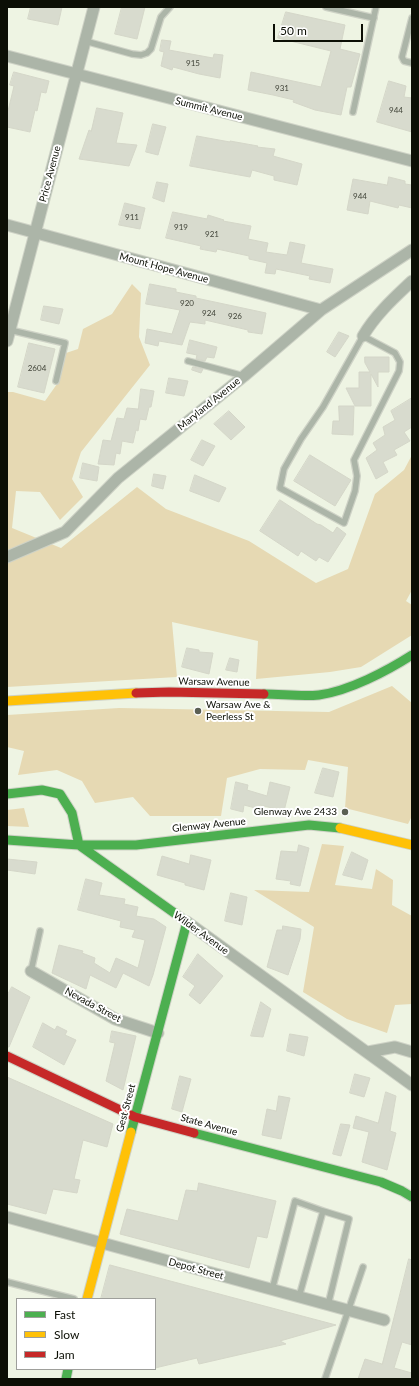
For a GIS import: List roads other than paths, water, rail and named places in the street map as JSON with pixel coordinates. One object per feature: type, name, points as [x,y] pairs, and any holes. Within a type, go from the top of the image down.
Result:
[{"type":"main road","name":"Warsaw Avenue","points":[[7,700],[124,693],[176,692],[308,695],[326,694],[351,686],[401,663],[412,656]]},
{"type":"main road","points":[[7,794],[42,790],[60,794],[72,813],[78,845]]},
{"type":"main road","name":"Glenway Avenue","points":[[7,840],[78,845],[136,845],[316,825],[341,828],[412,845]]},
{"type":"main road","name":"Wilder Avenue","points":[[78,845],[187,922]]},
{"type":"main road","name":"Gest Street","points":[[87,1298],[187,922]]},
{"type":"main road","name":"State Avenue","points":[[7,1056],[135,1117],[381,1182],[412,1197]]},
{"type":"street","name":"Price Avenue","points":[[8,336],[94,7]]},
{"type":"street","name":"Summit Avenue","points":[[7,56],[412,161]]},
{"type":"street","name":"Mount Hope Avenue","points":[[7,226],[321,310]]},
{"type":"street","name":"Maryland Avenue","points":[[7,557],[65,532],[118,478],[244,376],[321,310],[412,250]]},
{"type":"street","points":[[363,336],[382,309],[412,281]]},
{"type":"street","name":"Wilder Avenue","points":[[187,922],[412,1085]]},
{"type":"street","name":"Nevada Street","points":[[31,971],[115,1019],[158,1033]]},
{"type":"street","points":[[368,1052],[395,1047],[412,1052]]},
{"type":"street","name":"Depot Street","points":[[7,1218],[384,1320]]},
{"type":"lane","points":[[85,41],[132,54],[141,55],[147,53],[151,49],[161,17],[170,7]]},
{"type":"lane","points":[[326,7],[374,18]]},
{"type":"lane","points":[[353,112],[376,7]]},
{"type":"lane","points":[[412,18],[402,57],[404,61],[412,63]]},
{"type":"lane","points":[[8,336],[65,343],[56,381]]},
{"type":"lane","points":[[363,336],[395,353],[400,362],[399,371],[354,460],[357,476],[355,491],[344,523],[280,488],[284,469],[323,407],[363,336]]},
{"type":"lane","points":[[188,361],[244,376]]},
{"type":"lane","points":[[31,971],[40,931]]},
{"type":"lane","points":[[272,1290],[295,1201],[349,1219],[328,1305]]},
{"type":"lane","points":[[299,1297],[324,1211]]},
{"type":"lane","points":[[325,1379],[363,1267]]},
{"type":"lane","points":[[7,1282],[70,1298]]},
{"type":"place","name":"Warsaw Ave & Peerless St","points":[[198,711]]},
{"type":"place","name":"Glenway Ave 2433","points":[[345,812]]}]
